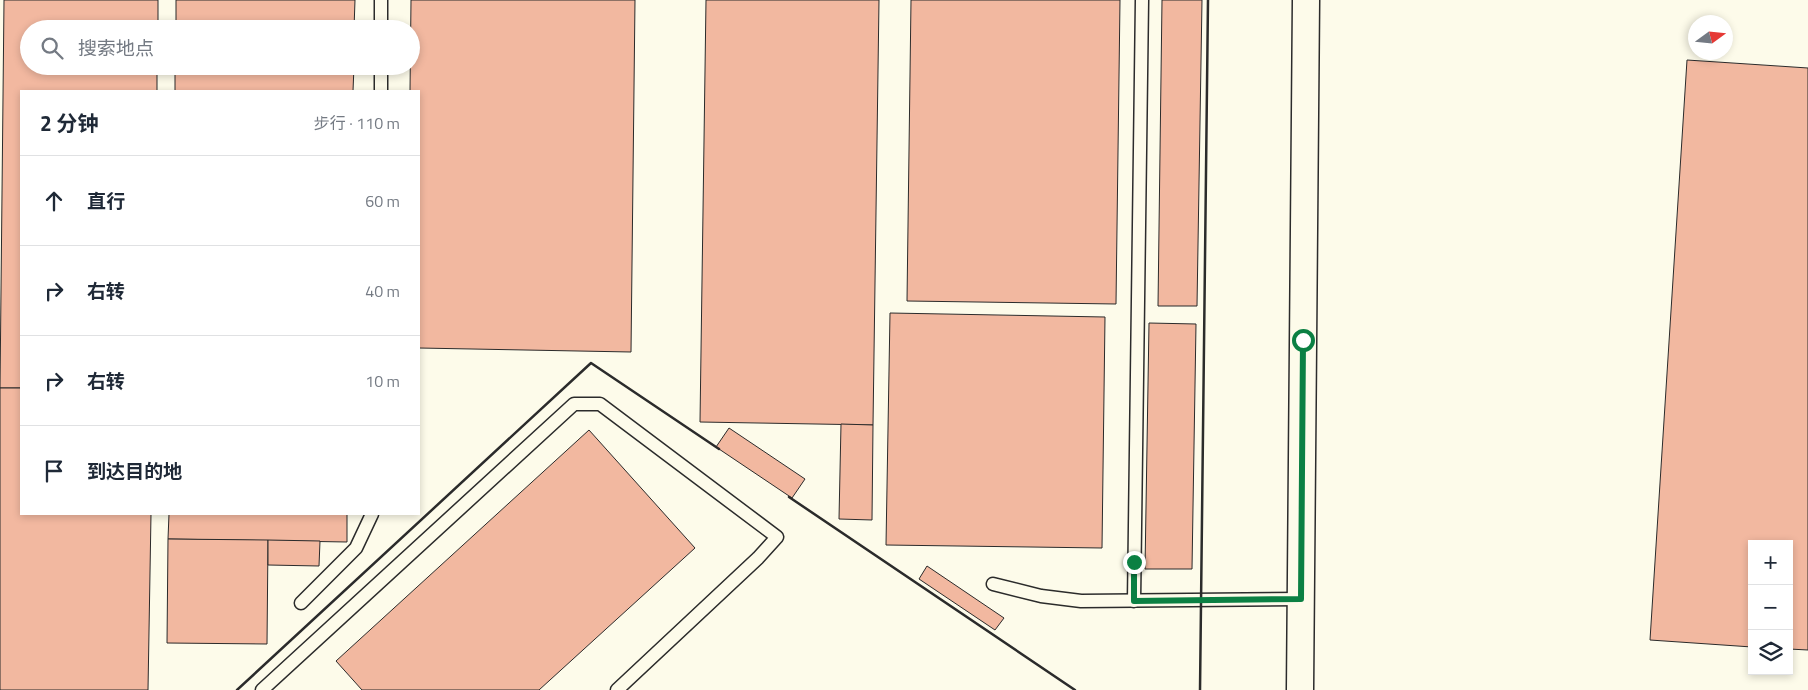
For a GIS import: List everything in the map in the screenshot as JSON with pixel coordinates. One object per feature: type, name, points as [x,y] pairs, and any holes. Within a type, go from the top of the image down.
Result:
[{"type":"street","points":[[1300,690],[1306,0]]},
{"type":"lane","points":[[381,0],[381,20]]},
{"type":"lane","points":[[1134,601],[1142,0]]},
{"type":"lane","points":[[380,90],[381,75]]},
{"type":"lane","points":[[262,690],[574,404],[600,404],[777,538],[617,690]]},
{"type":"lane","points":[[301,602],[356,548],[372,515]]},
{"type":"lane","points":[[994,584],[1041,596],[1081,601],[1301,599]]},
{"type":"building","points":[[4,0],[158,0],[158,20],[20,20],[20,75],[157,75],[157,90],[20,90],[20,388],[0,388]]},
{"type":"building","points":[[176,0],[355,0],[354,20],[176,20]]},
{"type":"building","points":[[411,0],[635,0],[631,352],[420,348],[420,90],[410,90],[410,75],[420,75],[420,20],[411,20]]},
{"type":"building","points":[[706,0],[879,0],[873,425],[700,422]]},
{"type":"building","points":[[911,0],[1120,0],[1116,304],[907,301]]},
{"type":"building","points":[[1162,0],[1202,0],[1197,306],[1158,306]]},
{"type":"building","points":[[1687,60],[1808,68],[1808,650],[1793,649],[1793,540],[1748,540],[1748,647],[1650,640]]},
{"type":"building","points":[[175,75],[354,75],[353,90],[175,90]]},
{"type":"building","points":[[890,313],[1105,317],[1102,548],[886,545]]},
{"type":"building","points":[[1149,323],[1196,324],[1192,569],[1145,569]]},
{"type":"building","points":[[0,388],[20,388],[20,515],[151,515],[148,690],[0,690]]},
{"type":"building","points":[[841,424],[873,425],[872,520],[839,519]]},
{"type":"building","points":[[729,428],[805,479],[792,498],[716,447]]},
{"type":"building","points":[[589,430],[695,548],[539,690],[362,690],[336,661]]},
{"type":"building","points":[[169,515],[347,515],[347,542],[168,539]]},
{"type":"building","points":[[168,539],[268,540],[267,644],[167,643]]},
{"type":"building","points":[[268,540],[320,541],[319,566],[268,565]]},
{"type":"building","points":[[927,566],[1004,618],[995,630],[919,579]]},
{"type":"wall","points":[[1200,690],[1208,0]]},
{"type":"wall","points":[[237,690],[591,363],[719,449]]},
{"type":"wall","points":[[789,497],[1075,690]]},
{"type":"route","points":[[1134,562],[1134,601],[1301,599],[1303,340]]}]
